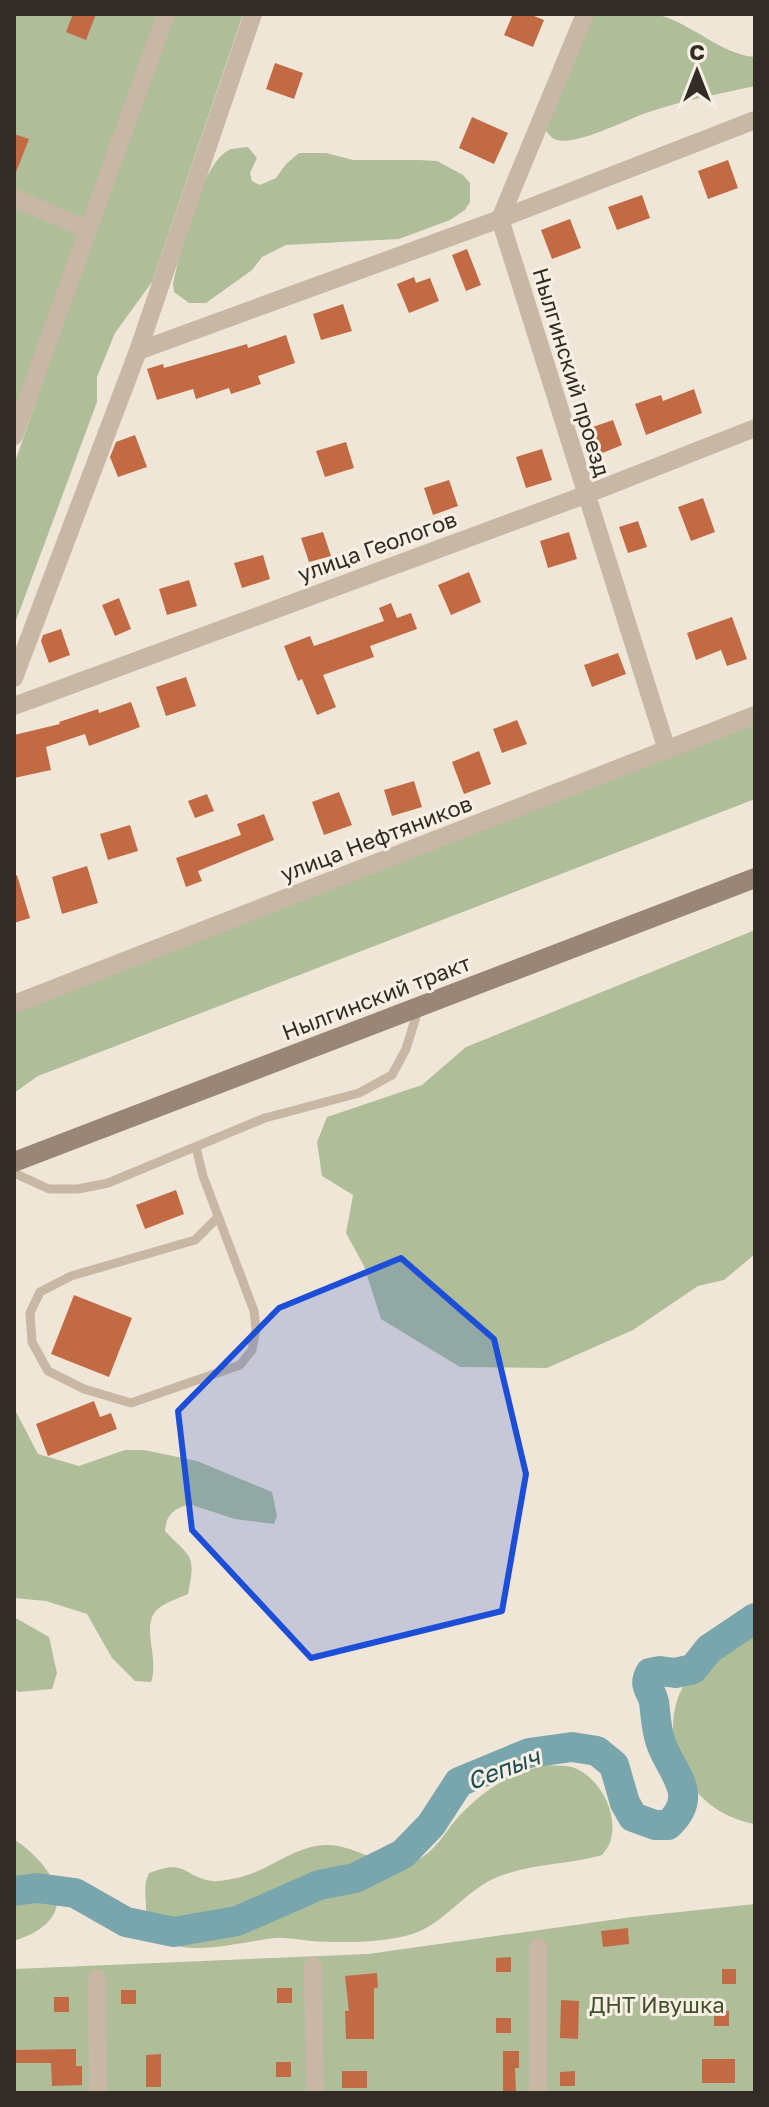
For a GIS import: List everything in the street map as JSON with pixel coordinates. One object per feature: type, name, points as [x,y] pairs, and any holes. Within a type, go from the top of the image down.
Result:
[{"type":"main road","name":"Нылгинский тракт","points":[[14,1162],[755,878]]},
{"type":"street","points":[[14,436],[166,14]]},
{"type":"street","points":[[14,678],[138,351],[253,14]]},
{"type":"street","points":[[500,219],[585,14]]},
{"type":"street","points":[[138,351],[500,219],[755,120]]},
{"type":"street","points":[[20,200],[89,230]]},
{"type":"street","name":"Нылгинский проезд","points":[[500,219],[667,750]]},
{"type":"street","name":"улица Геологов","points":[[14,706],[585,495],[755,428]]},
{"type":"street","name":"улица Нефтяников","points":[[14,1004],[755,715]]},
{"type":"street","points":[[538,1947],[538,2093]]},
{"type":"street","points":[[313,1966],[315,2093]]},
{"type":"street","points":[[97,1978],[98,2093]]},
{"type":"lane","points":[[14,1173],[49,1189],[78,1189],[108,1183],[265,1118],[359,1093],[392,1075],[406,1049],[420,1006]]},
{"type":"lane","points":[[196,1147],[203,1176],[254,1311],[256,1329],[252,1350],[240,1365],[131,1403],[84,1389],[48,1371],[32,1342],[30,1313],[40,1292],[71,1276],[195,1240],[218,1217]]},
{"type":"highlighted area","points":[[401,1258],[494,1339],[526,1474],[502,1611],[311,1658],[192,1530],[178,1411],[279,1308]]},
{"type":"green space","points":[[642,13],[671,19],[718,45],[755,57],[755,86],[659,109],[577,139],[554,139],[541,122],[584,14]]},
{"type":"green space","points":[[14,14],[243,14],[152,282],[115,333],[97,377],[97,402],[14,626],[14,465],[157,49],[14,417]]},
{"type":"green space","points":[[248,147],[257,158],[250,173],[252,181],[260,185],[276,178],[299,153],[326,153],[353,160],[437,161],[463,175],[470,183],[470,202],[465,210],[450,220],[399,239],[286,245],[262,257],[252,270],[206,303],[189,303],[174,292],[173,284],[193,211],[209,172],[219,158],[229,150]]},
{"type":"green space","points":[[755,721],[755,799],[38,1076],[14,1093],[14,1008]]},
{"type":"green space","points":[[755,930],[755,1254],[724,1280],[698,1286],[633,1330],[547,1368],[460,1367],[381,1319],[364,1266],[346,1233],[353,1195],[322,1176],[317,1142],[327,1117],[422,1085],[466,1047]]},
{"type":"green space","points":[[14,1408],[38,1454],[79,1466],[125,1450],[144,1450],[197,1461],[272,1492],[277,1516],[274,1524],[235,1519],[189,1504],[169,1516],[165,1531],[190,1558],[192,1571],[188,1594],[162,1606],[153,1615],[150,1632],[151,1682],[135,1681],[112,1658],[87,1614],[46,1601],[14,1598]]},
{"type":"green space","points":[[14,1617],[49,1637],[57,1673],[52,1689],[18,1692],[14,1687]]},
{"type":"green space","points":[[755,1636],[755,1824],[722,1812],[696,1791],[679,1762],[673,1728],[677,1700],[691,1676],[713,1659]]},
{"type":"green space","points":[[547,1765],[569,1766],[582,1772],[604,1796],[612,1818],[612,1829],[610,1843],[602,1855],[500,1876],[476,1889],[422,1930],[386,1940],[334,1942],[279,1938],[197,1948],[177,1946],[162,1940],[151,1928],[145,1896],[149,1873],[171,1867],[202,1879],[224,1880],[248,1875],[293,1853],[328,1845],[390,1863],[411,1862],[427,1853],[482,1795],[512,1776]]},
{"type":"green space","points":[[14,1839],[43,1866],[53,1880],[57,1894],[56,1908],[49,1920],[35,1932],[14,1941]]},
{"type":"green space","name":"ДНТ Ивушка","points":[[755,1904],[755,2093],[14,2093],[14,1969],[368,1954],[632,1917]]},
{"type":"building","points":[[73,14],[96,14],[86,40],[66,32]]},
{"type":"building","points":[[513,14],[529,14],[544,20],[533,47],[504,35]]},
{"type":"building","points":[[275,63],[303,73],[294,99],[266,89]]},
{"type":"building","points":[[472,117],[508,133],[494,164],[459,148]]},
{"type":"building","points":[[14,134],[29,139],[15,175],[14,175]]},
{"type":"building","points":[[728,160],[738,188],[708,199],[698,171]]},
{"type":"building","points":[[642,195],[650,218],[617,230],[608,207]]},
{"type":"building","points":[[570,219],[581,248],[552,259],[541,230]]},
{"type":"building","points":[[467,249],[481,285],[466,291],[452,255]]},
{"type":"building","points":[[414,277],[416,283],[430,278],[439,301],[409,313],[397,284]]},
{"type":"building","points":[[343,304],[352,331],[321,340],[313,314]]},
{"type":"building","points":[[286,335],[295,363],[258,376],[261,384],[231,394],[229,388],[196,399],[193,389],[157,400],[147,369],[163,364],[164,368],[247,344],[248,348]]},
{"type":"building","points":[[694,389],[702,413],[646,435],[635,404],[661,395],[663,401]]},
{"type":"building","points":[[613,420],[622,445],[600,454],[590,428]]},
{"type":"building","points":[[135,435],[147,467],[118,477],[110,457],[116,442]]},
{"type":"building","points":[[346,442],[354,468],[325,477],[316,451]]},
{"type":"building","points":[[542,449],[552,480],[526,488],[516,457]]},
{"type":"building","points":[[449,480],[458,506],[433,515],[424,488]]},
{"type":"building","points":[[703,498],[715,532],[691,541],[678,507]]},
{"type":"building","points":[[638,521],[647,547],[628,553],[619,527]]},
{"type":"building","points":[[323,532],[331,556],[309,562],[301,538]]},
{"type":"building","points":[[569,532],[577,559],[548,568],[540,541]]},
{"type":"building","points":[[263,555],[270,579],[242,588],[234,563]]},
{"type":"building","points":[[469,572],[481,602],[451,615],[438,585]]},
{"type":"building","points":[[189,580],[197,606],[167,615],[159,589]]},
{"type":"building","points":[[119,598],[131,629],[115,636],[102,605]]},
{"type":"building","points":[[391,603],[397,618],[411,613],[417,629],[370,646],[374,657],[323,675],[336,707],[317,715],[302,679],[298,681],[284,646],[310,636],[314,646],[384,621],[379,608]]},
{"type":"building","points":[[732,617],[747,659],[727,666],[721,650],[696,660],[687,633]]},
{"type":"building","points":[[61,629],[70,655],[49,663],[41,641],[43,635]]},
{"type":"building","points":[[618,653],[626,674],[592,687],[584,665]]},
{"type":"building","points":[[186,677],[196,706],[166,716],[156,687]]},
{"type":"building","points":[[131,702],[140,727],[89,746],[85,734],[46,747],[51,770],[14,778],[14,735]]},
{"type":"building","points":[[517,720],[527,744],[502,753],[493,729]]},
{"type":"building","points":[[479,751],[491,784],[464,794],[452,762]]},
{"type":"building","points":[[414,781],[422,807],[392,816],[384,790]]},
{"type":"building","points":[[339,792],[352,825],[324,835],[312,802]]},
{"type":"building","points":[[207,794],[214,811],[195,818],[188,801]]},
{"type":"building","points":[[264,814],[274,840],[198,871],[202,881],[186,887],[176,858],[241,835],[237,824]]},
{"type":"building","points":[[130,825],[138,851],[108,860],[100,834]]},
{"type":"building","points":[[87,866],[98,903],[62,914],[52,877]]},
{"type":"building","points":[[17,875],[30,918],[14,923],[14,876]]},
{"type":"building","points":[[176,1190],[184,1214],[145,1229],[136,1205]]},
{"type":"building","points":[[74,1295],[132,1318],[109,1377],[51,1354]]},
{"type":"building","points":[[94,1401],[100,1417],[111,1413],[117,1429],[48,1456],[36,1424]]},
{"type":"building","points":[[628,1928],[629,1944],[603,1947],[601,1931]]},
{"type":"building","points":[[511,1957],[511,1972],[496,1972],[496,1958]]},
{"type":"building","points":[[722,1969],[736,1969],[736,1984],[722,1984]]},
{"type":"building","points":[[377,1973],[374,2039],[346,2039],[345,2011],[349,2011],[345,1976]]},
{"type":"building","points":[[277,1988],[292,1988],[292,2003],[277,2003]]},
{"type":"building","points":[[121,1990],[136,1990],[136,2004],[121,2004]]},
{"type":"building","points":[[54,1997],[69,1997],[69,2012],[54,2012]]},
{"type":"building","points":[[561,2000],[579,2001],[578,2039],[560,2038]]},
{"type":"building","points":[[714,2011],[729,2011],[729,2026],[714,2026]]},
{"type":"building","points":[[496,2018],[511,2018],[511,2033],[496,2033]]},
{"type":"building","points":[[76,2049],[76,2066],[82,2066],[82,2085],[52,2086],[51,2063],[14,2063],[14,2050]]},
{"type":"building","points":[[503,2051],[519,2051],[519,2068],[515,2068],[516,2093],[503,2093]]},
{"type":"building","points":[[161,2054],[161,2087],[146,2087],[146,2055]]},
{"type":"building","points":[[702,2059],[735,2059],[735,2083],[702,2083]]},
{"type":"building","points":[[276,2062],[291,2062],[291,2077],[276,2077]]},
{"type":"building","points":[[342,2071],[367,2071],[367,2088],[342,2088]]},
{"type":"building","points":[[575,2071],[575,2086],[560,2086],[560,2072]]},
{"type":"waterway","name":"Сепыч","points":[[14,1891],[37,1888],[75,1893],[126,1922],[174,1932],[237,1921],[319,1885],[355,1878],[403,1854],[431,1825],[459,1782],[529,1753],[572,1747],[597,1751],[614,1765],[625,1803],[633,1817],[655,1825],[668,1825],[682,1805],[682,1786],[658,1735],[654,1702],[647,1685],[650,1673],[693,1669],[709,1649],[755,1618]]}]
